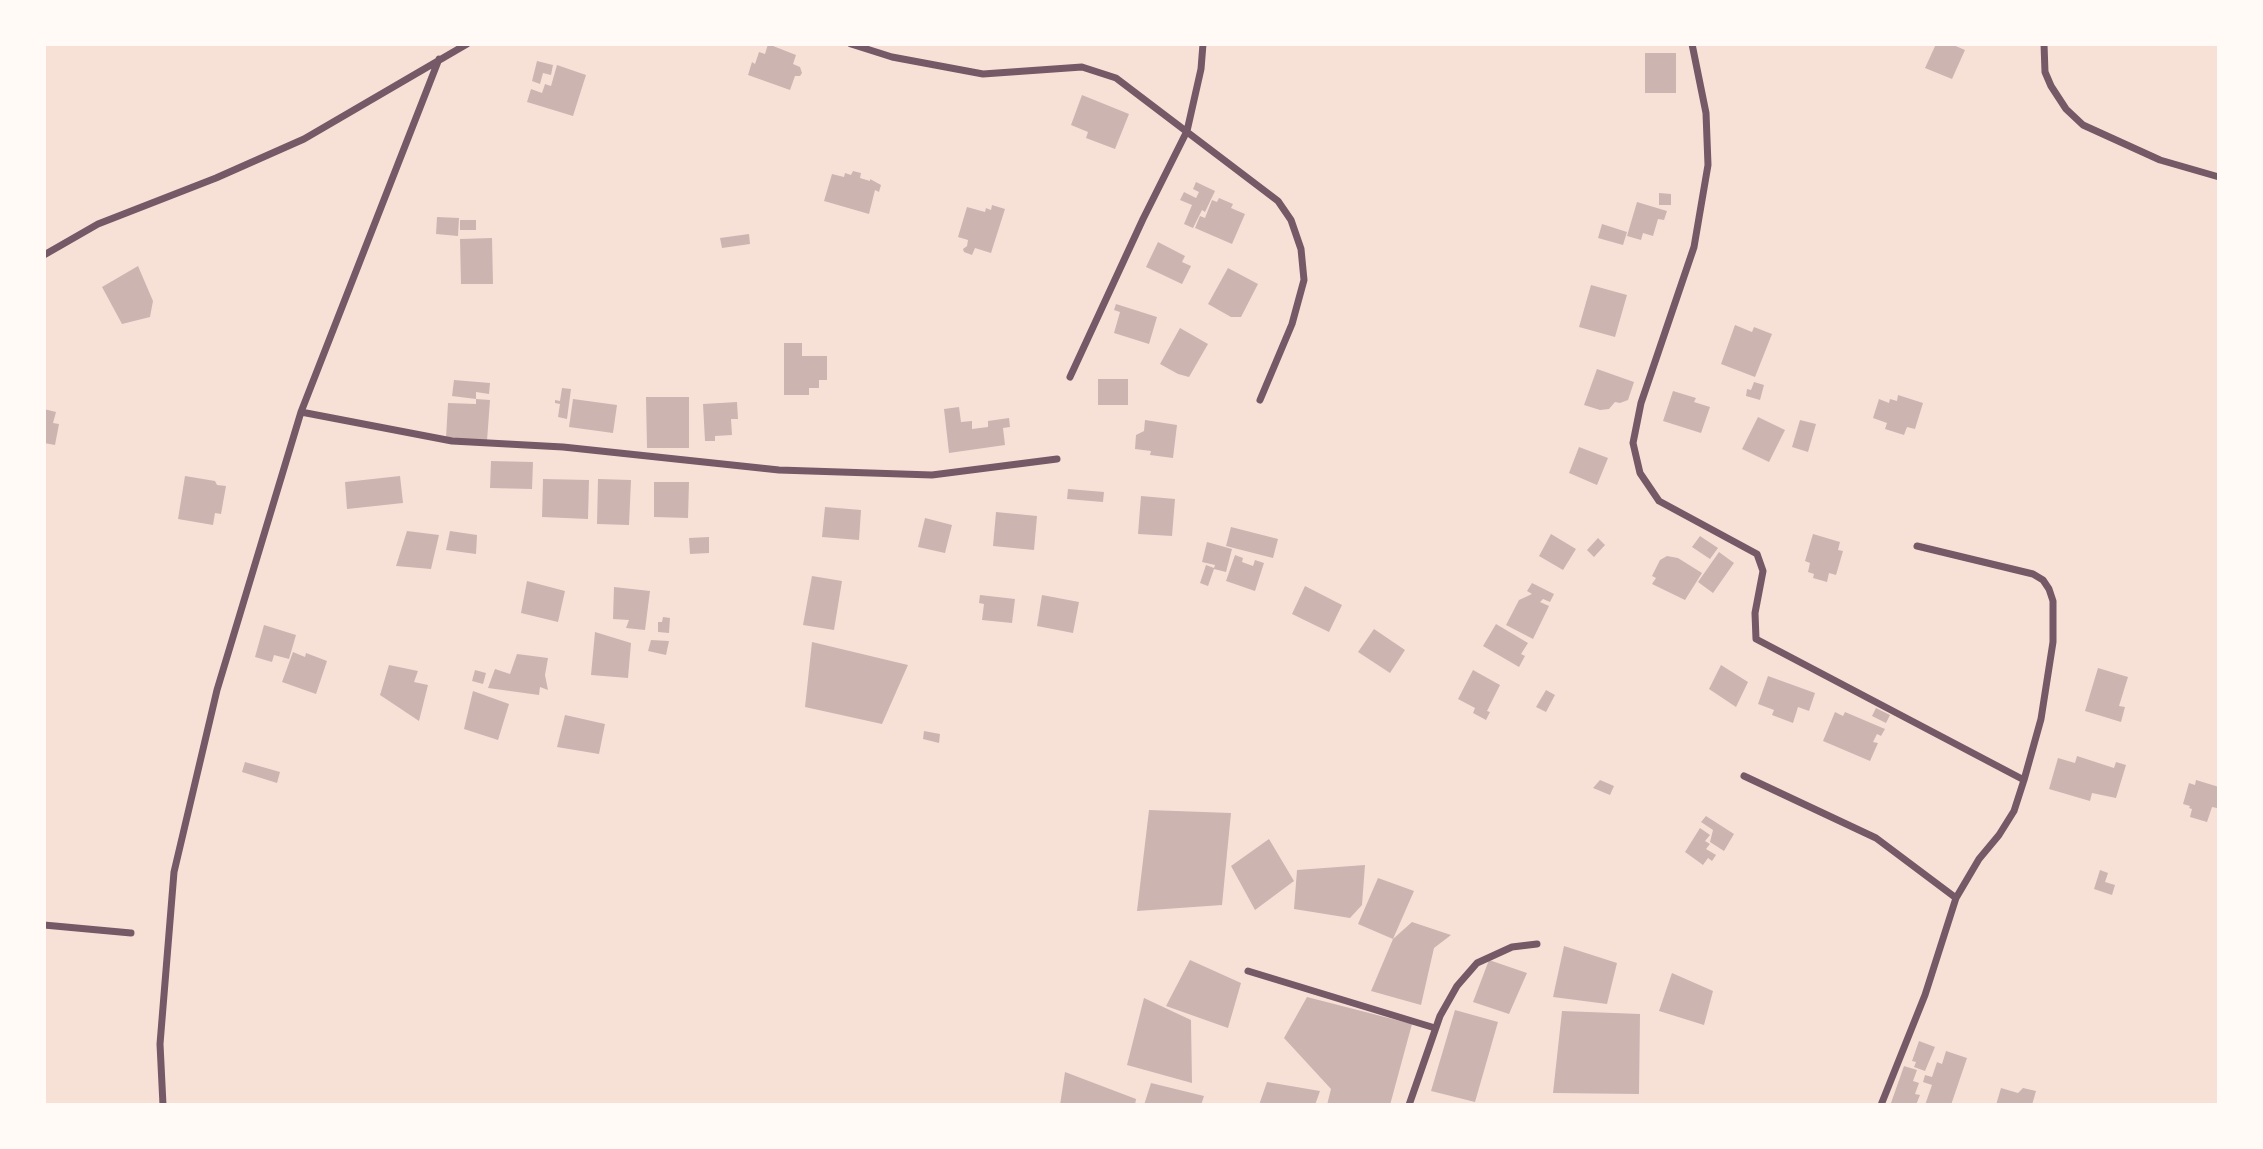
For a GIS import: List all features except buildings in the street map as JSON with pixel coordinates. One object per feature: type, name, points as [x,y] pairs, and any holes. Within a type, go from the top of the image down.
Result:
[{"type":"street","points":[[44,255],[98,224],[216,178],[304,139],[467,44]]},
{"type":"street","points":[[851,44],[892,57],[983,74],[1082,67],[1116,78],[1278,201],[1292,220],[1301,249],[1304,280],[1292,324],[1260,400]]},
{"type":"street","points":[[1070,377],[1187,131],[1201,69],[1203,44]]},
{"type":"street","points":[[1692,44],[1706,113],[1707,165],[1694,247],[1641,403],[1633,443],[1640,473],[1659,501],[1757,554],[1763,571],[1755,613],[1756,639],[2024,779]]},
{"type":"street","points":[[2044,44],[2045,72],[2051,86],[2066,109],[2084,125],[2160,160],[2219,177]]},
{"type":"street","points":[[163,1105],[160,1044],[174,872],[217,690],[301,412],[439,59]]},
{"type":"street","points":[[301,412],[452,441],[563,447],[779,470],[932,475],[1057,458]]},
{"type":"street","points":[[1881,1105],[1925,995],[1956,898],[1979,859],[2014,811],[2041,719],[2050,662],[2053,601],[2043,579],[2033,573],[1917,546]]},
{"type":"street","points":[[1744,776],[1876,838],[1956,898]]},
{"type":"street","points":[[44,925],[131,933]]},
{"type":"street","points":[[1409,1105],[1435,1028],[1457,986],[1477,963],[1512,947],[1537,944]]},
{"type":"street","points":[[1248,971],[1435,1028]]}]
